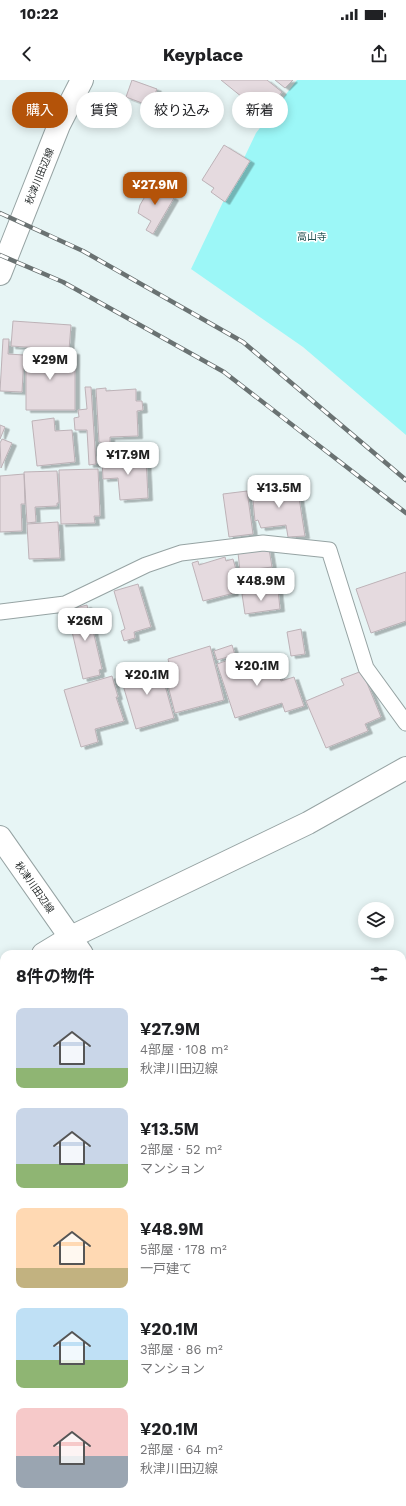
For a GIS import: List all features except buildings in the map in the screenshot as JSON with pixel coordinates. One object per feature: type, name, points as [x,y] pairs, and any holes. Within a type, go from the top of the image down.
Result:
[{"type":"street","name":"秋津川田辺線","points":[[0,274],[59,125],[82,80]]},
{"type":"street","points":[[58,950],[76,945],[308,823],[406,768]]},
{"type":"street","name":"秋津川田辺線","points":[[0,837],[76,945]]},
{"type":"lane","points":[[0,612],[65,604],[146,565],[181,553],[264,543],[329,550],[366,668],[406,723]]},
{"type":"green space","name":"高山寺","points":[[297,80],[406,80],[406,435],[303,347],[191,269],[256,133],[260,128],[288,128],[288,92]]},
{"type":"railway","points":[[0,213],[83,251],[243,342],[406,480]]},
{"type":"railway","points":[[0,255],[63,282],[224,372],[406,513]]}]
